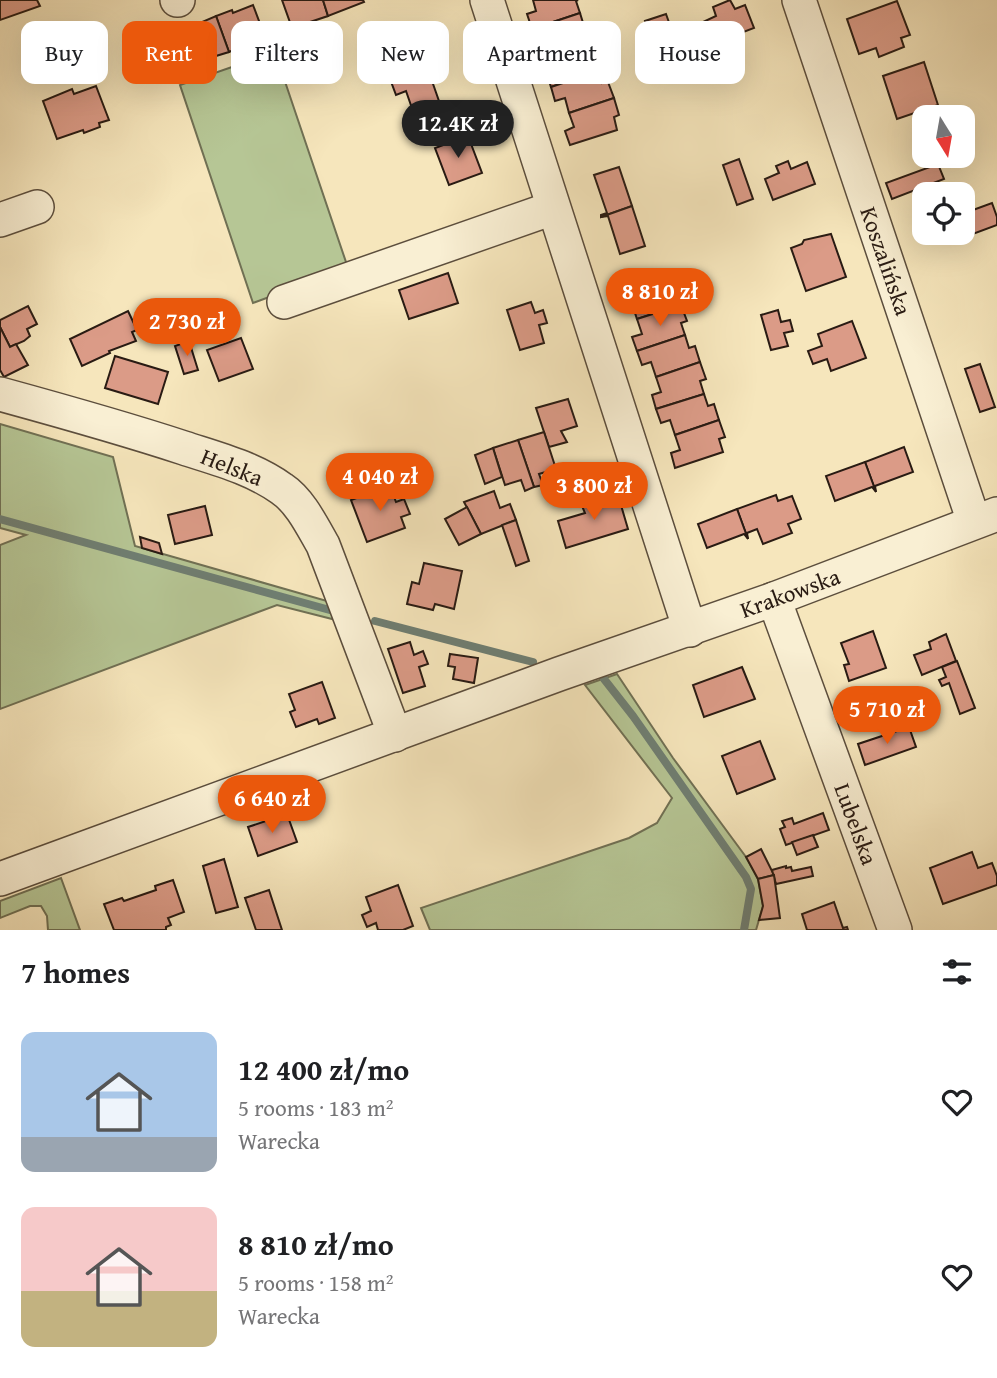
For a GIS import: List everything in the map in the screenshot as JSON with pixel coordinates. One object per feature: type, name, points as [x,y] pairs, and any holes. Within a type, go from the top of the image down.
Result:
[{"type":"street","points":[[487,0],[690,629]]},
{"type":"street","name":"Koszalińska","points":[[799,0],[986,518]]},
{"type":"street","points":[[0,220],[37,207]]},
{"type":"street","points":[[285,302],[554,208]]},
{"type":"street","name":"Helska","points":[[0,394],[122,428],[215,458],[254,472],[285,490],[323,545],[395,735]]},
{"type":"street","name":"Krakowska","points":[[0,879],[581,666],[774,599],[986,518]]},
{"type":"street","name":"Lubelska","points":[[774,599],[895,930]]},
{"type":"green space","points":[[231,67],[231,84],[286,84],[348,268],[253,303],[180,85],[217,84],[217,72]]},
{"type":"green space","points":[[0,424],[113,457],[135,546],[334,603],[340,621],[277,605],[0,709],[0,545],[26,535],[0,528]]},
{"type":"green space","points":[[617,674],[673,758],[746,857],[758,879],[763,906],[756,930],[430,930],[421,908],[629,838],[657,823],[672,798],[585,685]]},
{"type":"green space","points":[[61,878],[80,930],[48,930],[47,916],[41,906],[30,906],[0,918],[0,901]]},
{"type":"building","points":[[0,0],[37,0],[40,6],[0,20]]},
{"type":"building","points":[[282,0],[323,0],[328,16],[313,21],[290,21]]},
{"type":"building","points":[[323,0],[363,0],[364,2],[328,16]]},
{"type":"building","points":[[533,0],[578,0],[576,1],[580,13],[556,21],[529,21],[527,14],[536,11]]},
{"type":"building","points":[[730,0],[735,9],[745,5],[754,28],[745,31],[745,21],[705,21],[716,16],[713,7]]},
{"type":"building","points":[[897,1],[910,35],[901,38],[904,47],[879,57],[876,48],[859,54],[847,19]]},
{"type":"building","points":[[253,5],[259,21],[231,21],[229,52],[216,16],[232,10],[233,13]]},
{"type":"building","points":[[580,13],[582,21],[556,21]]},
{"type":"building","points":[[666,14],[668,21],[645,21]]},
{"type":"building","points":[[216,16],[229,52],[217,56],[217,21],[204,21]]},
{"type":"building","points":[[924,62],[938,105],[912,105],[912,114],[897,119],[883,76]]},
{"type":"building","points":[[392,84],[433,84],[440,104],[414,114],[406,91],[396,95]]},
{"type":"building","points":[[560,84],[609,84],[614,98],[569,113],[565,98],[555,101],[551,87]]},
{"type":"building","points":[[96,86],[109,120],[84,133],[83,130],[57,139],[43,101],[72,89],[74,94]]},
{"type":"building","points":[[614,98],[619,115],[614,117],[617,130],[570,145],[565,131],[574,127],[569,113]]},
{"type":"building","points":[[468,136],[482,173],[449,185],[435,148]]},
{"type":"building","points":[[739,159],[753,199],[737,205],[723,165]]},
{"type":"building","points":[[788,161],[791,169],[807,162],[815,184],[773,200],[765,179],[779,173],[776,166]]},
{"type":"building","points":[[619,167],[632,206],[601,217],[607,213],[594,175]]},
{"type":"building","points":[[927,168],[940,168],[944,179],[936,182],[912,182],[912,191],[892,199],[886,183]]},
{"type":"building","points":[[992,203],[997,225],[975,233],[975,209]]},
{"type":"building","points":[[632,206],[645,246],[620,254],[608,216],[601,217]]},
{"type":"building","points":[[831,234],[846,277],[806,291],[791,248],[802,244],[804,240]]},
{"type":"building","points":[[448,273],[458,303],[409,319],[399,290]]},
{"type":"building","points":[[666,277],[670,289],[676,288],[681,305],[637,319],[632,304],[623,307],[618,293]]},
{"type":"building","points":[[531,302],[535,313],[543,310],[547,323],[539,325],[544,343],[520,350],[507,310]]},
{"type":"building","points":[[681,305],[687,321],[681,323],[685,335],[637,351],[632,337],[642,334],[637,319]]},
{"type":"building","points":[[28,306],[37,324],[27,329],[30,336],[10,347],[0,327],[0,320]]},
{"type":"building","points":[[778,310],[781,322],[790,320],[793,331],[784,333],[788,346],[771,350],[761,315]]},
{"type":"building","points":[[128,311],[137,330],[132,332],[136,341],[109,351],[110,353],[82,366],[70,339]]},
{"type":"building","points":[[852,321],[866,358],[831,371],[827,359],[813,364],[808,351],[822,346],[818,334]]},
{"type":"building","points":[[0,327],[10,347],[16,344],[28,365],[4,377],[0,370]]},
{"type":"building","points":[[685,335],[689,348],[695,346],[700,362],[656,377],[651,362],[642,365],[637,351]]},
{"type":"building","points":[[241,338],[253,369],[219,381],[207,350]]},
{"type":"building","points":[[189,341],[198,370],[184,374],[175,346]]},
{"type":"building","points":[[115,356],[168,372],[158,404],[105,388]]},
{"type":"building","points":[[700,362],[706,379],[700,381],[704,394],[656,409],[652,395],[661,392],[656,377]]},
{"type":"building","points":[[980,364],[995,407],[980,412],[965,369]]},
{"type":"building","points":[[704,394],[708,406],[714,404],[719,420],[675,435],[670,420],[661,423],[656,409]]},
{"type":"building","points":[[568,399],[577,426],[561,431],[567,442],[549,447],[536,408]]},
{"type":"building","points":[[719,420],[725,437],[719,439],[723,452],[675,468],[671,453],[680,450],[675,435]]},
{"type":"building","points":[[544,432],[556,469],[539,474],[543,485],[534,487],[518,440]]},
{"type":"building","points":[[518,440],[534,487],[525,491],[521,480],[505,485],[493,448]]},
{"type":"building","points":[[904,447],[913,472],[875,486],[876,492],[865,462]]},
{"type":"building","points":[[493,448],[502,477],[485,484],[475,455]]},
{"type":"building","points":[[865,462],[876,492],[872,487],[835,501],[826,476]]},
{"type":"building","points":[[390,486],[396,502],[404,499],[410,514],[401,517],[405,528],[367,542],[351,500]]},
{"type":"building","points":[[494,491],[500,508],[510,504],[516,520],[481,534],[464,502]]},
{"type":"building","points":[[618,495],[628,529],[566,548],[558,521],[585,513],[582,506]]},
{"type":"building","points":[[776,495],[778,501],[792,496],[801,519],[788,524],[792,533],[763,544],[757,529],[747,533],[748,539],[737,509]]},
{"type":"building","points":[[205,506],[212,535],[175,544],[168,515]]},
{"type":"building","points":[[467,507],[481,534],[459,545],[445,519]]},
{"type":"building","points":[[737,509],[748,539],[744,534],[707,548],[698,524]]},
{"type":"building","points":[[516,520],[529,561],[516,566],[502,525]]},
{"type":"building","points":[[140,537],[159,543],[162,554],[142,548]]},
{"type":"building","points":[[424,563],[462,571],[454,609],[435,604],[433,610],[407,604],[412,582],[419,584]]},
{"type":"building","points":[[873,631],[886,668],[849,681],[844,665],[849,664],[841,643]]},
{"type":"building","points":[[946,634],[956,661],[922,675],[914,655],[931,649],[929,642]]},
{"type":"building","points":[[410,642],[414,655],[423,651],[428,664],[419,667],[425,686],[403,693],[388,649]]},
{"type":"building","points":[[450,654],[478,658],[474,683],[453,679],[455,667],[448,666]]},
{"type":"building","points":[[957,661],[975,708],[960,714],[949,683],[942,686],[939,680],[946,677],[942,667]]},
{"type":"building","points":[[742,667],[755,699],[704,717],[693,685]]},
{"type":"building","points":[[322,682],[335,718],[319,724],[317,719],[296,727],[290,712],[295,710],[289,694]]},
{"type":"building","points":[[909,727],[916,747],[865,765],[858,744]]},
{"type":"building","points":[[760,741],[775,779],[737,794],[722,756]]},
{"type":"building","points":[[823,813],[829,830],[786,845],[780,829],[785,827],[782,821],[792,818],[794,824]]},
{"type":"building","points":[[287,814],[297,842],[258,856],[248,827]]},
{"type":"building","points":[[813,835],[818,847],[797,855],[792,842]]},
{"type":"building","points":[[761,849],[774,875],[758,879],[746,857]]},
{"type":"building","points":[[972,852],[978,868],[992,863],[997,885],[943,904],[930,868]]},
{"type":"building","points":[[224,859],[238,907],[216,913],[203,866]]},
{"type":"building","points":[[791,867],[792,871],[811,867],[813,876],[776,884],[772,870]]},
{"type":"building","points":[[774,875],[780,918],[759,920],[763,906],[758,879]]},
{"type":"building","points":[[173,880],[184,912],[168,918],[171,925],[166,927],[166,930],[114,930],[104,904],[122,898],[124,901],[156,890],[155,886]]},
{"type":"building","points":[[398,885],[413,926],[403,930],[378,930],[376,923],[367,927],[362,915],[371,911],[366,897]]},
{"type":"building","points":[[269,890],[282,930],[256,930],[245,898]]},
{"type":"building","points":[[834,902],[843,928],[847,927],[848,930],[807,930],[802,914]]},
{"type":"waterway","points":[[0,519],[337,612]]},
{"type":"waterway","points":[[375,621],[533,662]]},
{"type":"waterway","points":[[604,679],[746,877],[751,889],[744,930]]}]
